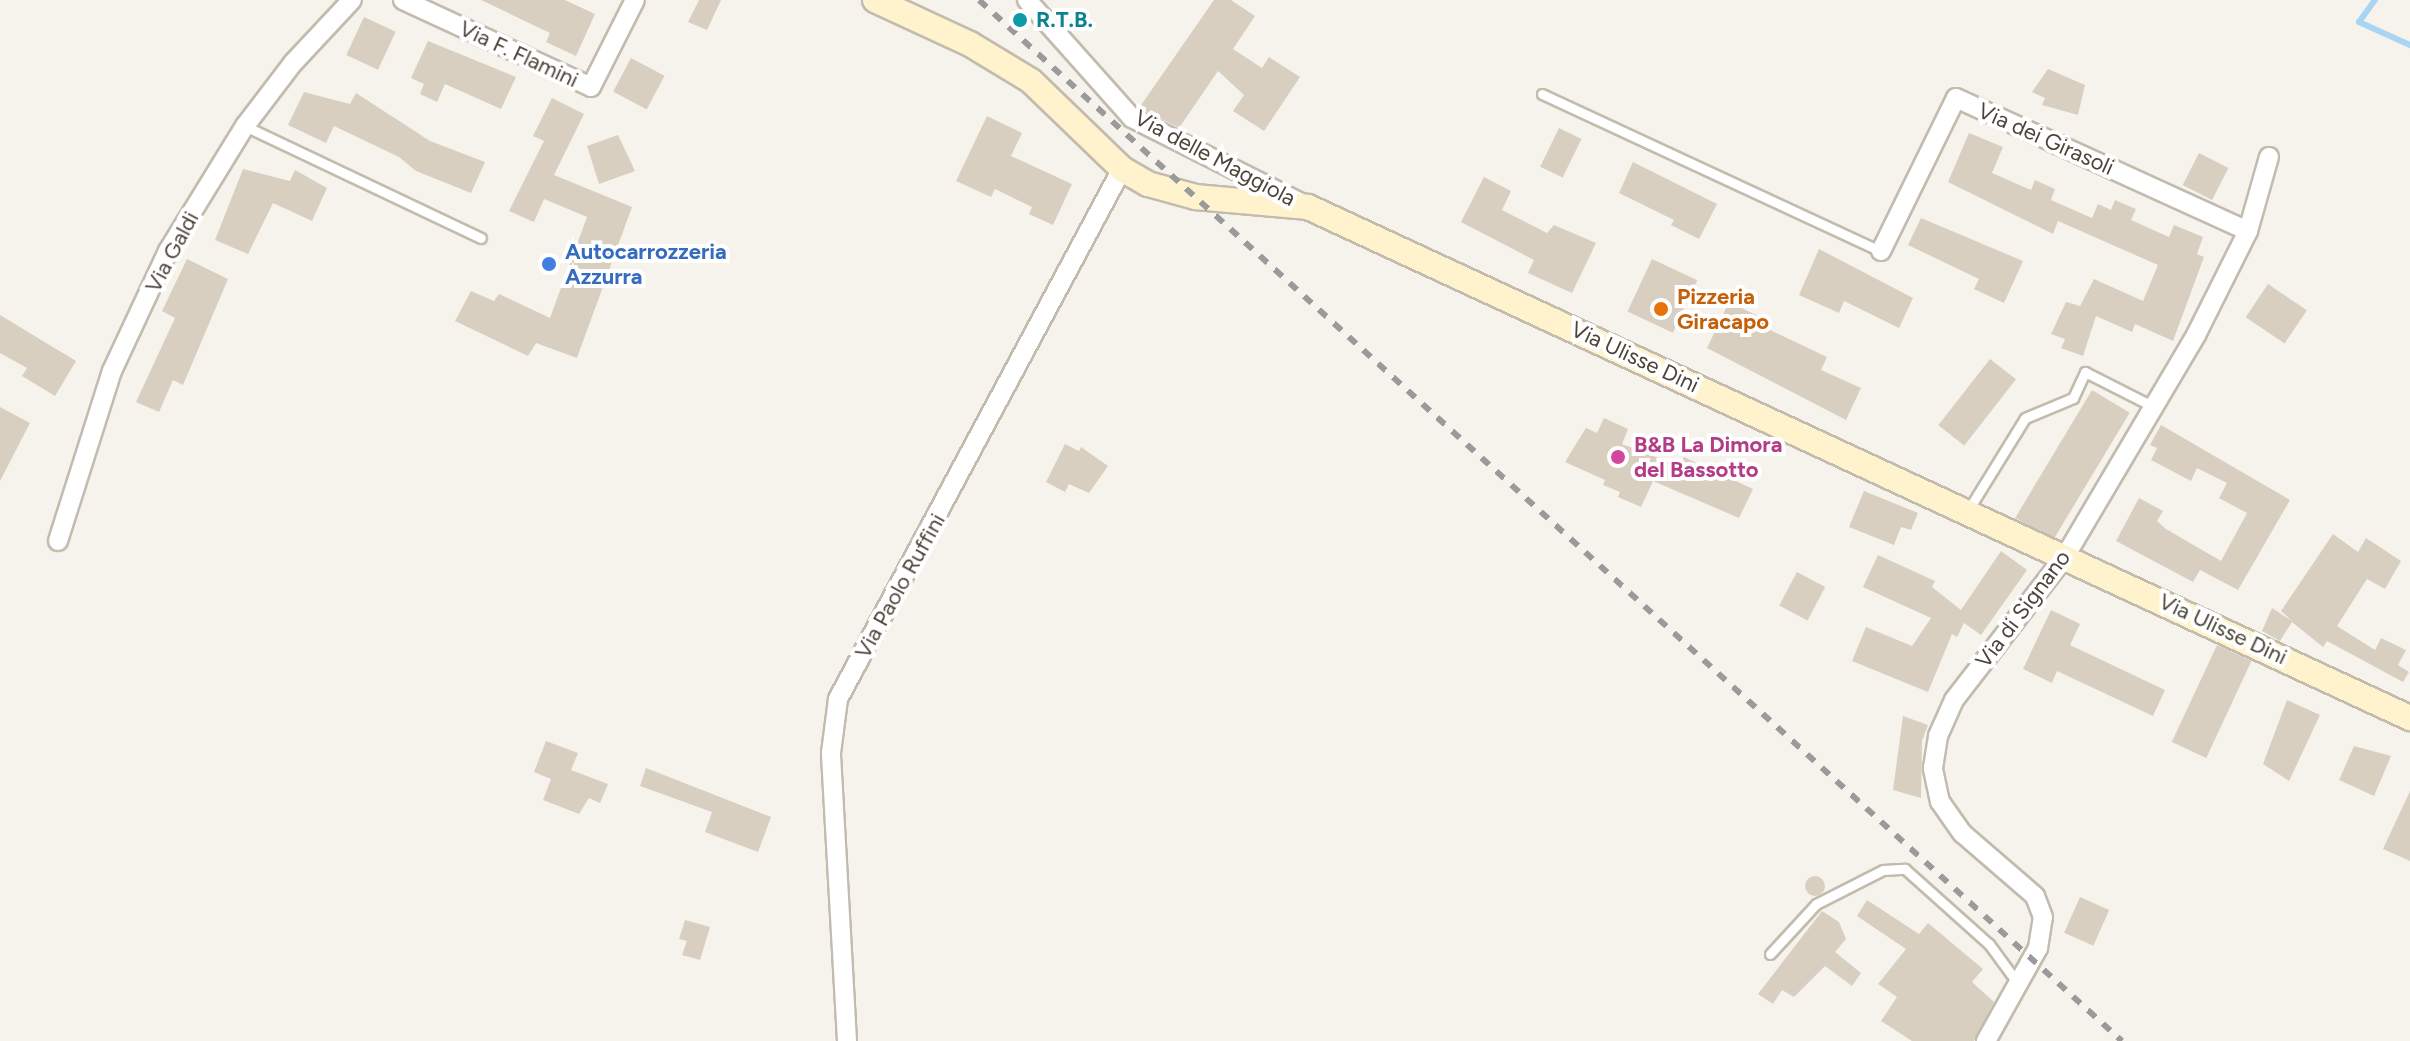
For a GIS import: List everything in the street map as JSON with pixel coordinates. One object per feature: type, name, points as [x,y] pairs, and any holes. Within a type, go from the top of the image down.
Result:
[{"type":"street","name":"Via Galdi","points":[[58,541],[112,371],[168,251],[245,126],[293,63],[352,0]]},
{"type":"street","name":"Via F. Flamini","points":[[403,0],[591,87],[635,0]]},
{"type":"street","name":"Via Ulisse Dini","points":[[875,0],[970,44],[1031,81],[1122,169],[1173,193],[1308,207],[2066,555],[2410,718]]},
{"type":"street","name":"Via delle Maggiola","points":[[1027,0],[1132,118],[1308,207]]},
{"type":"street","name":"Via dei Girasoli","points":[[1881,251],[1956,98],[2248,231]]},
{"type":"street","name":"Via di Signano","points":[[1986,1041],[2019,985],[2042,934],[2041,905],[1962,833],[1947,813],[1936,792],[1934,756],[1954,700],[2066,555],[2154,407],[2248,231],[2269,157]]},
{"type":"street","name":"Via Paolo Ruffini","points":[[847,1041],[831,753],[838,699],[1122,169]]},
{"type":"lane","points":[[1542,94],[1881,251]]},
{"type":"lane","points":[[245,126],[481,238]]},
{"type":"lane","points":[[1967,512],[2025,418],[2073,398],[2085,372],[2154,407]]},
{"type":"lane","points":[[1770,954],[1816,904],[1883,870],[1905,869],[1989,944],[2019,985]]},
{"type":"building","points":[[481,0],[565,0],[595,14],[576,56],[546,42],[550,33]]},
{"type":"building","points":[[699,0],[721,0],[707,30],[688,22]]},
{"type":"building","points":[[1214,0],[1231,0],[1255,16],[1233,49],[1262,68],[1269,57],[1300,77],[1264,131],[1233,111],[1244,95],[1218,71],[1179,128],[1139,108]]},
{"type":"building","points":[[364,17],[396,32],[378,70],[346,55]]},
{"type":"building","points":[[428,41],[516,77],[501,109],[445,84],[437,102],[420,94],[424,84],[411,78]]},
{"type":"building","points":[[631,58],[665,76],[647,109],[613,92]]},
{"type":"building","points":[[2048,69],[2085,85],[2078,115],[2042,105],[2045,98],[2032,92]]},
{"type":"building","points":[[304,92],[350,104],[356,93],[430,141],[485,162],[471,193],[416,171],[399,157],[334,126],[326,143],[288,125]]},
{"type":"building","points":[[552,98],[584,114],[554,175],[632,207],[577,358],[536,343],[528,356],[455,321],[471,291],[494,301],[499,294],[550,318],[587,217],[544,199],[534,222],[509,211],[544,141],[533,136]]},
{"type":"building","points":[[987,116],[1022,133],[1011,156],[1072,184],[1053,225],[1029,214],[1032,207],[995,189],[991,197],[956,181]]},
{"type":"building","points":[[1559,128],[1581,139],[1563,178],[1540,167]]},
{"type":"building","points":[[1969,133],[2003,147],[1992,173],[2031,190],[2035,180],[2055,189],[2051,200],[2092,218],[2098,204],[2111,210],[2115,200],[2136,209],[2131,220],[2169,237],[2174,225],[2203,237],[2197,254],[2204,257],[2173,341],[2135,324],[2132,332],[2096,316],[2083,356],[2061,348],[2065,339],[2051,334],[2066,302],[2080,306],[2094,279],[2143,301],[2158,265],[2058,221],[2053,234],[1948,182]]},
{"type":"building","points":[[618,135],[635,171],[599,184],[587,146]]},
{"type":"building","points":[[2199,153],[2228,168],[2212,200],[2183,185]]},
{"type":"building","points":[[1633,162],[1717,204],[1699,239],[1671,225],[1674,220],[1619,193]]},
{"type":"building","points":[[243,169],[290,181],[295,170],[327,188],[312,221],[273,203],[248,254],[215,240]]},
{"type":"building","points":[[1484,177],[1511,191],[1502,210],[1547,233],[1554,225],[1596,243],[1572,293],[1528,273],[1534,260],[1461,222]]},
{"type":"building","points":[[1921,218],[2023,261],[2004,303],[1974,289],[1979,279],[1908,245]]},
{"type":"building","points":[[1819,249],[1913,298],[1899,328],[1844,301],[1839,313],[1799,295]]},
{"type":"building","points":[[187,259],[228,279],[183,385],[173,380],[159,412],[136,402],[175,318],[162,311]]},
{"type":"building","points":[[1652,259],[1697,280],[1673,333],[1627,312]]},
{"type":"building","points":[[2268,284],[2307,310],[2285,343],[2246,317]]},
{"type":"building","points":[[1729,302],[1771,322],[1768,329],[1827,357],[1821,370],[1861,388],[1846,420],[1707,348]]},
{"type":"building","points":[[0,315],[76,361],[55,396],[22,376],[27,368],[0,353]]},
{"type":"building","points":[[1990,359],[2016,379],[1964,446],[1938,425]]},
{"type":"building","points":[[2092,390],[2130,413],[2053,540],[2015,518]]},
{"type":"building","points":[[0,407],[30,423],[0,481]]},
{"type":"building","points":[[1604,418],[1628,429],[1622,444],[1679,466],[1684,457],[1753,489],[1739,518],[1653,481],[1641,507],[1618,497],[1620,492],[1603,485],[1605,480],[1565,462],[1586,428],[1597,433]]},
{"type":"building","points":[[2161,425],[2290,500],[2238,590],[2200,570],[2193,582],[2116,541],[2139,498],[2163,511],[2157,521],[2166,529],[2221,561],[2247,513],[2219,498],[2227,483],[2197,468],[2191,481],[2151,460],[2157,448],[2150,445]]},
{"type":"building","points":[[1065,444],[1079,451],[1081,447],[1108,466],[1089,493],[1069,484],[1065,492],[1046,482]]},
{"type":"building","points":[[1864,491],[1918,513],[1911,530],[1901,527],[1894,545],[1849,527]]},
{"type":"building","points":[[2333,534],[2358,552],[2366,538],[2401,561],[2385,589],[2367,579],[2337,626],[2375,650],[2381,638],[2406,650],[2398,665],[2409,672],[2403,682],[2327,641],[2323,647],[2292,622],[2280,641],[2262,631],[2272,608],[2292,621],[2281,611]]},
{"type":"building","points":[[2001,551],[2027,570],[1981,635],[1964,623],[1957,637],[1952,634],[1928,692],[1852,661],[1866,627],[1912,646],[1931,618],[1863,587],[1878,555],[1935,581],[1932,587],[1961,610]]},
{"type":"building","points":[[1797,572],[1825,587],[1807,621],[1779,606]]},
{"type":"building","points":[[2051,610],[2080,624],[2070,645],[2165,690],[2153,716],[2057,671],[2052,683],[2023,669]]},
{"type":"building","points":[[2217,645],[2251,661],[2206,758],[2172,742]]},
{"type":"building","points":[[2287,700],[2320,715],[2289,781],[2263,764]]},
{"type":"building","points":[[1903,716],[1928,725],[1922,741],[1921,798],[1893,790]]},
{"type":"building","points":[[546,741],[578,753],[571,770],[608,784],[600,803],[589,798],[579,814],[543,800],[551,779],[534,772]]},
{"type":"building","points":[[2354,746],[2391,756],[2374,796],[2339,780]]},
{"type":"building","points":[[646,768],[771,817],[758,852],[705,832],[712,812],[640,786]]},
{"type":"building","points":[[2410,791],[2410,861],[2383,849]]},
{"type":"building","points":[[1815,876],[1822,879],[1825,886],[1822,893],[1815,896],[1808,893],[1805,886],[1808,879]]},
{"type":"building","points":[[2080,897],[2109,910],[2093,946],[2064,933]]},
{"type":"building","points":[[1867,900],[1919,934],[1928,923],[1983,969],[1972,982],[1994,1002],[1974,1041],[1912,1041],[1881,1021],[1897,997],[1878,984],[1906,949],[1857,916]]},
{"type":"building","points":[[1822,911],[1839,922],[1846,939],[1835,952],[1861,973],[1852,986],[1825,966],[1794,997],[1782,990],[1773,1004],[1758,994]]},
{"type":"building","points":[[685,920],[710,927],[700,960],[682,955],[687,941],[679,939]]},
{"type":"waterway","points":[[2375,0],[2359,22],[2410,45]]},
{"type":"railway","points":[[979,0],[2122,1041]]},
{"type":"place","name":"R.T.B.","points":[[1020,20]]},
{"type":"place","name":"Autocarrozzeria Azzurra","points":[[549,264]]},
{"type":"place","name":"Pizzeria Giracapo","points":[[1661,309]]},
{"type":"place","name":"B&B La Dimora del Bassotto","points":[[1618,457]]}]
